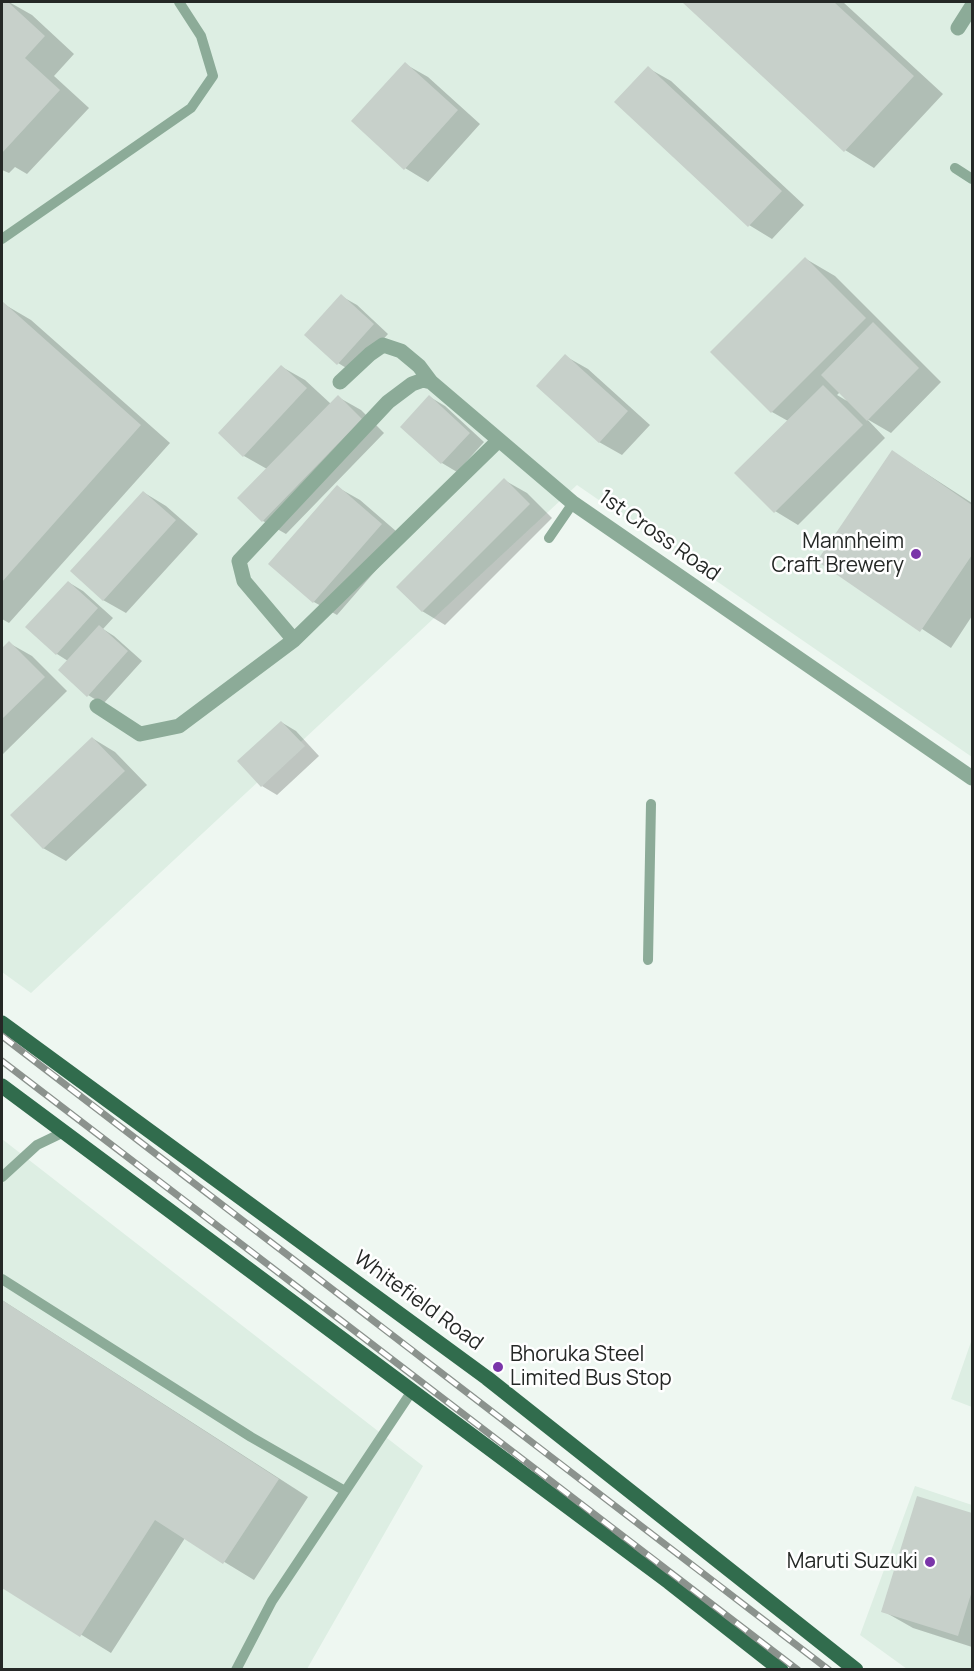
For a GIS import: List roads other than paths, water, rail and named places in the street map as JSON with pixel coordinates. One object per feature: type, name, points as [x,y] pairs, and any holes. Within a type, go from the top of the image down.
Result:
[{"type":"main road","name":"Whitefield Road","points":[[2,1023],[487,1378],[856,1670]]},
{"type":"main road","points":[[2,1086],[669,1582],[781,1670]]},
{"type":"street","points":[[958,28],[972,6]]},
{"type":"street","name":"1st Cross Road","points":[[340,382],[383,345],[401,351],[419,366],[431,382],[573,502],[972,778]]},
{"type":"street","points":[[294,640],[244,581],[239,561],[388,402],[412,384],[423,380],[431,382]]},
{"type":"street","points":[[97,706],[140,734],[179,726],[294,640],[499,440]]},
{"type":"lane","points":[[2,239],[191,108],[213,76],[201,36],[179,2]]},
{"type":"lane","points":[[954,168],[972,179]]},
{"type":"lane","points":[[549,538],[573,502]]},
{"type":"lane","points":[[648,960],[651,804]]},
{"type":"lane","points":[[2,1177],[37,1145],[64,1132]]},
{"type":"lane","points":[[2,1279],[250,1437],[345,1491]]},
{"type":"lane","points":[[236,1670],[272,1602],[412,1391]]},
{"type":"railway","points":[[2,1036],[829,1670]]},
{"type":"railway","points":[[2,1061],[798,1670]]},
{"type":"place","name":"Mannheim Craft Brewery","points":[[916,554]]},
{"type":"place","name":"Bhoruka Steel Limited Bus Stop","points":[[498,1367]]},
{"type":"place","name":"Maruti Suzuki","points":[[930,1562]]}]
